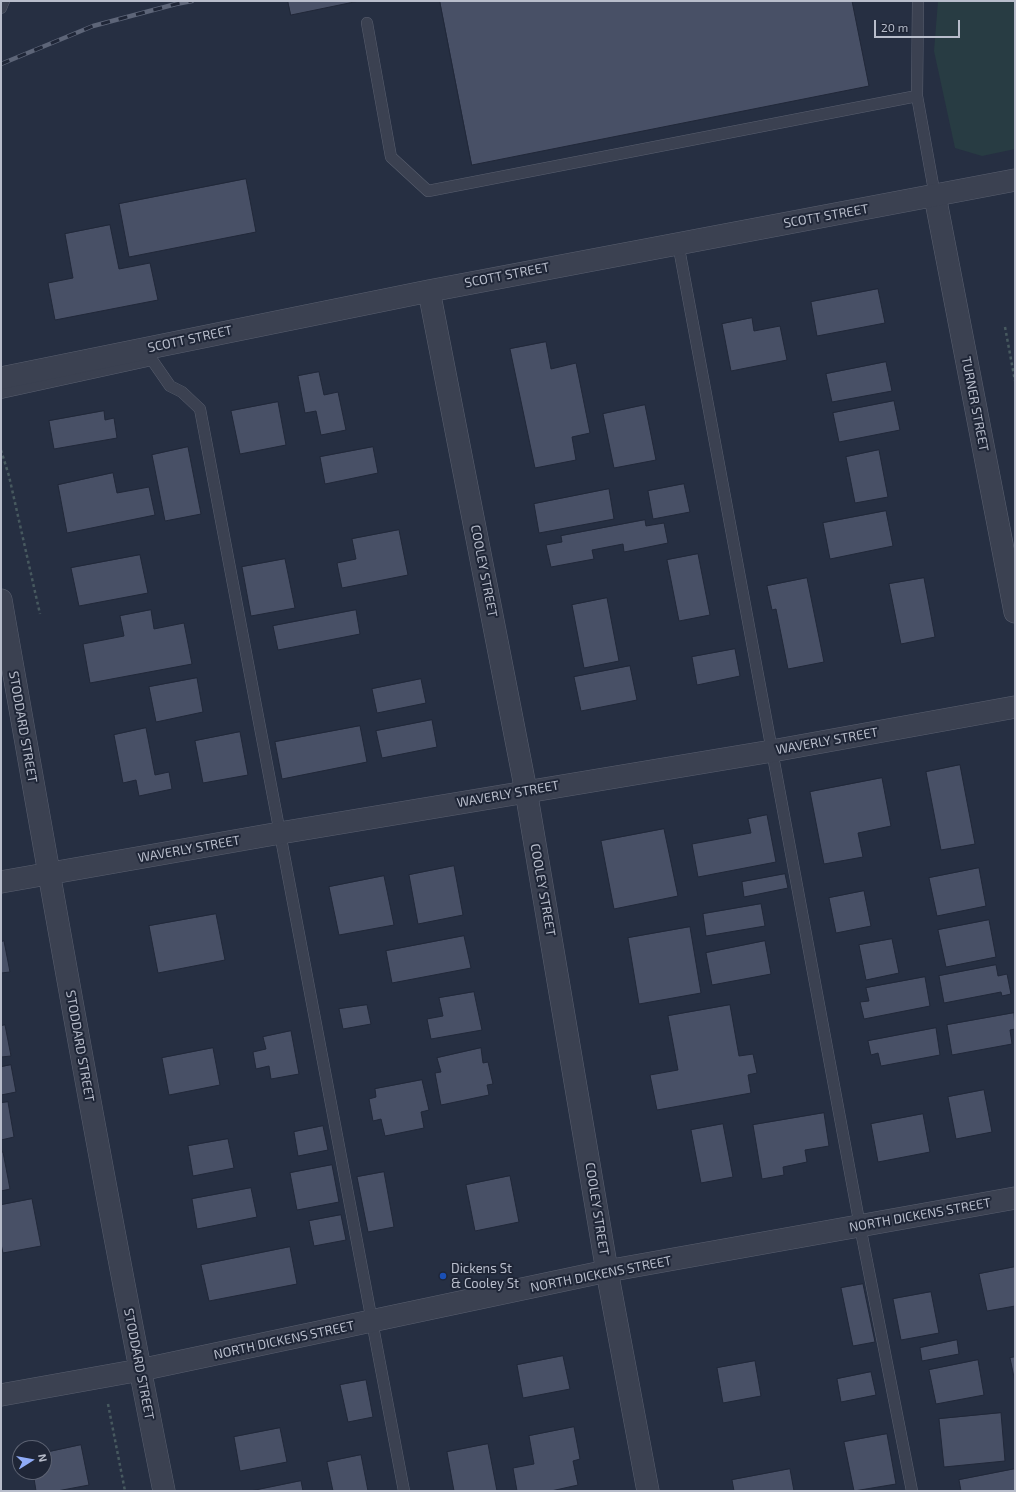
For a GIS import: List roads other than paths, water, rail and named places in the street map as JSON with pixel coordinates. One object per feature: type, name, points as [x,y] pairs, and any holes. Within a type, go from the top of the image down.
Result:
[{"type":"street","name":"SCOTT STREET","points":[[1,378],[429,290],[1015,180]]},
{"type":"street","name":"TURNER STREET","points":[[935,196],[1015,612]]},
{"type":"street","name":"COOLEY STREET","points":[[429,290],[526,791],[607,1271],[648,1491]]},
{"type":"street","name":"STODDARD STREET","points":[[1,600],[49,873],[140,1370],[164,1491]]},
{"type":"street","name":"WAVERLY STREET","points":[[1,882],[526,791],[772,751],[1015,707]]},
{"type":"street","name":"NORTH DICKENS STREET","points":[[1,1395],[140,1370],[607,1271],[1015,1198]]},
{"type":"lane","points":[[1,8],[4,1]]},
{"type":"lane","points":[[918,1],[917,96],[935,196]]},
{"type":"lane","points":[[367,23],[391,158],[428,191],[917,96]]},
{"type":"lane","points":[[678,243],[860,1226],[912,1491]]},
{"type":"lane","points":[[1,393],[152,360],[170,386],[182,392],[200,409],[404,1491]]},
{"type":"railway","points":[[1,64],[93,26],[192,1]]},
{"type":"place","name":"Dickens St & Cooley St","points":[[443,1276]]}]
